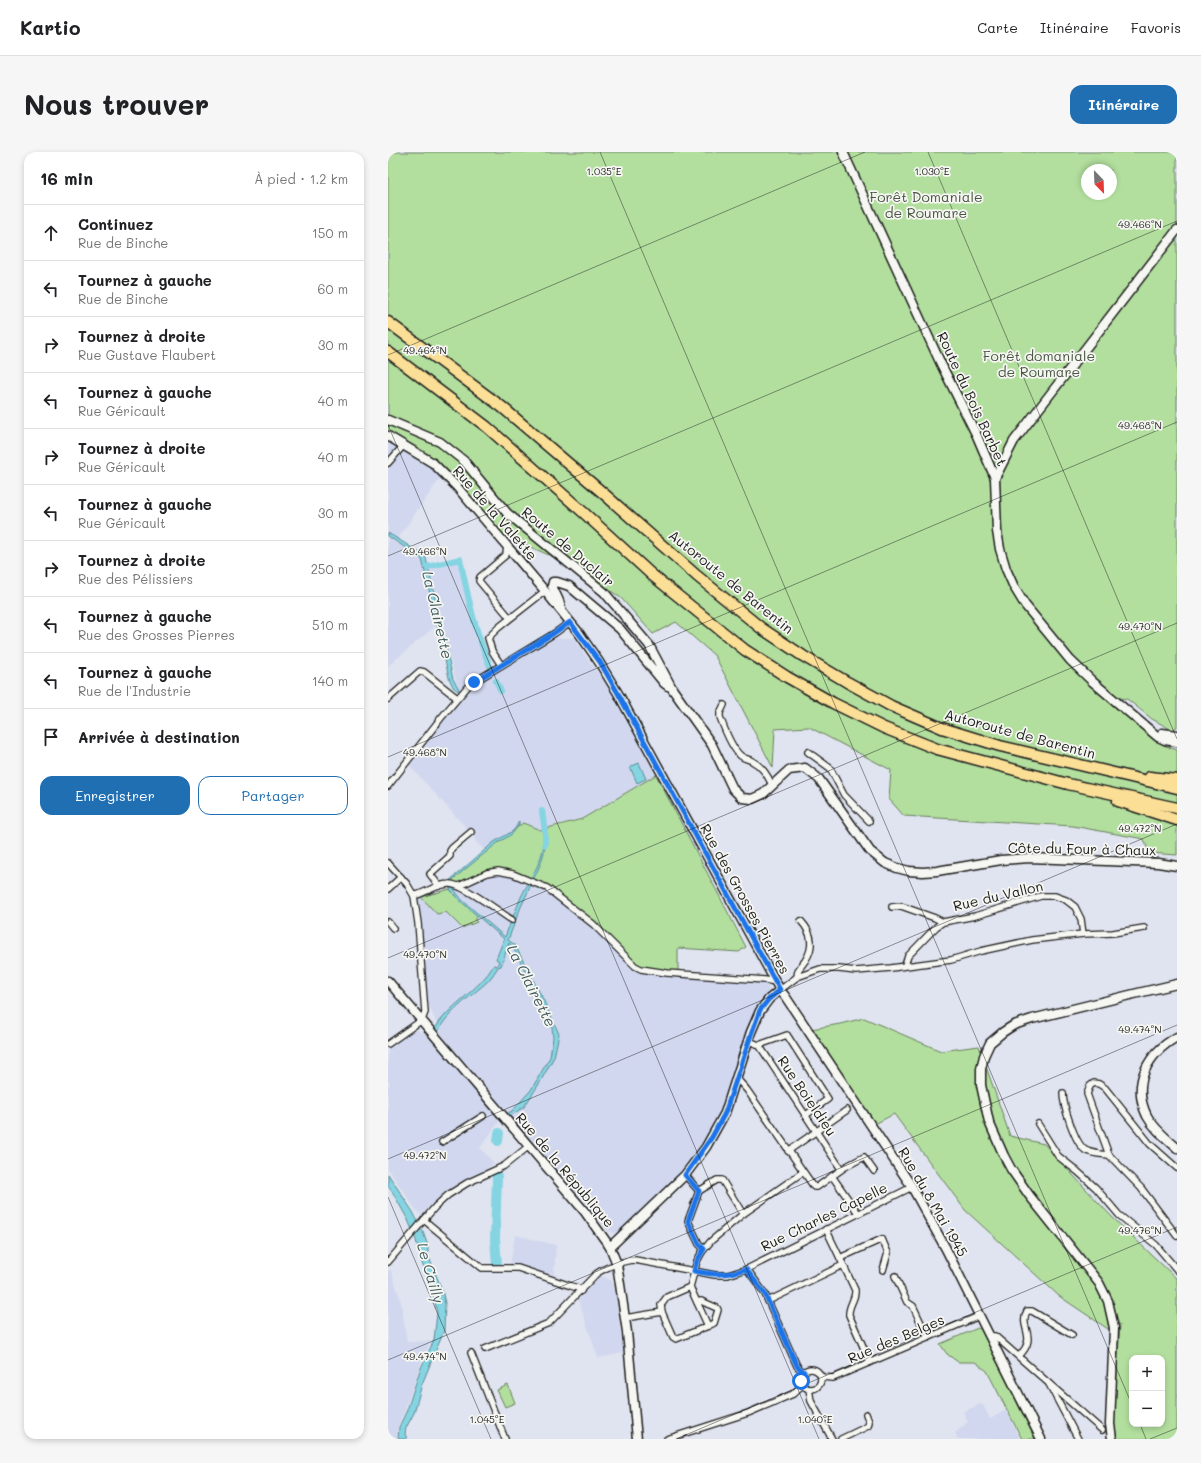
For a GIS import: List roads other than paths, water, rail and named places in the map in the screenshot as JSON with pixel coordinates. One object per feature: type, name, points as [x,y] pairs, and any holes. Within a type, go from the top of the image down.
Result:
[{"type":"highway","name":"Autoroute de Barentin","points":[[388,322],[502,407],[709,585],[761,628],[803,656],[891,706],[942,728],[1000,746],[1177,788]]},
{"type":"highway","points":[[388,352],[486,427],[652,575],[746,650],[786,677],[833,703],[884,728],[937,749],[1068,784],[1177,808]]},
{"type":"highway","points":[[1120,775],[1157,777],[1177,780]]},
{"type":"highway","points":[[1068,784],[1177,820]]},
{"type":"street","name":"Route du Bois Barbet","points":[[843,152],[977,436],[995,478]]},
{"type":"street","points":[[1177,230],[1014,441],[995,478],[997,531],[1000,549],[1006,569],[1014,587],[1025,605],[1070,660],[1093,682],[1158,737],[1177,742]]},
{"type":"street","name":"Route de Duclair","points":[[388,420],[440,442],[464,460],[507,513],[604,592],[648,646],[674,690],[712,745],[733,789],[742,798],[752,799],[763,794],[773,784]]},
{"type":"street","name":"Rue de la Valette","points":[[388,436],[433,463],[457,487],[570,622]]},
{"type":"street","points":[[388,463],[404,445]]},
{"type":"street","points":[[507,546],[506,555],[480,577],[479,580],[510,618]]},
{"type":"street","points":[[562,613],[560,601],[552,586],[553,582],[569,586],[620,629],[664,683],[674,690]]},
{"type":"street","points":[[501,665],[492,651],[488,638],[510,618],[545,591]]},
{"type":"street","points":[[388,786],[457,698],[469,685],[570,622]]},
{"type":"street","name":"Rue des Grosses Pierres","points":[[570,622],[600,662],[619,695],[780,990],[797,977],[820,969],[839,968],[856,971],[951,960],[981,951],[1032,940],[1082,934],[1113,933],[1144,928]]},
{"type":"street","points":[[388,699],[420,671],[424,672],[457,698]]},
{"type":"street","points":[[724,705],[720,713],[720,717],[733,746],[740,756],[753,762],[761,768],[773,784]]},
{"type":"street","points":[[1148,727],[1167,735],[1177,735]]},
{"type":"street","points":[[808,752],[830,768],[844,796],[869,821]]},
{"type":"street","name":"Côte du Four à Chaux","points":[[773,784],[789,770],[805,768],[819,779],[870,851],[885,863],[909,871],[937,871],[1001,860],[1030,858],[1158,863],[1177,866]]},
{"type":"street","points":[[835,801],[844,796]]},
{"type":"street","points":[[439,886],[430,874],[450,856],[450,851],[452,848],[471,832]]},
{"type":"street","points":[[388,863],[412,890],[414,896],[418,923],[424,1012],[422,1020],[388,1044]]},
{"type":"street","points":[[459,886],[487,873],[498,871],[513,874],[547,888],[593,924],[635,966],[641,969],[667,973],[776,982]]},
{"type":"street","points":[[388,889],[401,877]]},
{"type":"street","points":[[414,896],[439,886],[449,884],[459,886],[512,920]]},
{"type":"street","name":"Rue du Vallon","points":[[905,965],[908,956],[936,927],[943,922],[951,919],[975,916],[1040,896],[1055,896],[1066,900],[1075,907],[1082,919],[1082,934]]},
{"type":"street","name":"Rue du Vallon","points":[[892,907],[901,906],[943,922]]},
{"type":"street","points":[[797,977],[798,971],[810,951],[811,944],[809,930],[801,921]]},
{"type":"street","points":[[388,922],[393,928]]},
{"type":"street","name":"Rue de la République","points":[[388,981],[585,1212],[611,1249],[617,1264],[625,1318],[637,1439]]},
{"type":"street","points":[[1108,1434],[1110,1424],[1114,1328],[1108,1301],[1099,1283],[1020,1182],[1004,1156],[989,1122],[981,1085],[981,1069],[984,1056],[990,1043],[1014,1025],[1177,984]]},
{"type":"street","points":[[611,1249],[685,1175],[706,1147],[720,1123],[728,1104],[760,1010],[769,999],[780,990]]},
{"type":"street","name":"Rue du 8 Mai 1945","points":[[780,990],[912,1187],[946,1248],[1041,1439]]},
{"type":"street","points":[[749,1041],[759,1045],[787,1035],[828,1099],[806,1115]]},
{"type":"street","points":[[1177,1037],[1161,1047],[1151,1058],[1144,1073],[1142,1092],[1145,1109],[1152,1123],[1177,1148]]},
{"type":"street","name":"Rue Boieldieu","points":[[759,1045],[817,1131],[841,1170]]},
{"type":"street","points":[[736,1080],[739,1081],[747,1090],[814,1187],[864,1157],[874,1171]]},
{"type":"street","points":[[1177,1168],[1150,1144],[1105,1088],[1100,1084],[1094,1083],[1090,1086],[1088,1094],[1109,1155],[1141,1188],[1177,1236]]},
{"type":"street","points":[[1063,1093],[1063,1102],[1079,1144],[1084,1149],[1091,1152],[1109,1155]]},
{"type":"street","points":[[788,1151],[847,1110]]},
{"type":"street","points":[[442,1142],[483,1116]]},
{"type":"street","points":[[1038,1124],[1058,1156],[1078,1171],[1096,1188],[1119,1215],[1156,1245],[1177,1270]]},
{"type":"street","points":[[390,1260],[448,1195],[467,1183],[504,1166],[529,1146]]},
{"type":"street","points":[[708,1326],[690,1287],[697,1261],[704,1249],[711,1241],[743,1214],[803,1172]]},
{"type":"street","points":[[685,1175],[699,1191]]},
{"type":"street","points":[[832,1176],[858,1213]]},
{"type":"street","points":[[704,1249],[699,1244],[688,1221],[699,1191],[719,1179],[722,1180],[743,1214]]},
{"type":"street","name":"Rue Charles Capelle","points":[[485,1349],[549,1324],[599,1272],[617,1264],[638,1260],[715,1275],[728,1275],[746,1269],[912,1187]]},
{"type":"street","points":[[422,1223],[482,1268],[518,1268],[572,1286],[581,1291]]},
{"type":"street","points":[[826,1229],[855,1290],[855,1294],[848,1309],[849,1315],[870,1362]]},
{"type":"street","points":[[840,1258],[882,1239],[888,1253],[882,1270]]},
{"type":"street","points":[[388,1252],[390,1260]]},
{"type":"street","points":[[768,1301],[844,1265]]},
{"type":"street","points":[[746,1269],[765,1294],[797,1366],[804,1372]]},
{"type":"street","points":[[895,1276],[907,1302],[913,1306],[928,1338]]},
{"type":"street","points":[[690,1287],[667,1297],[661,1305],[662,1312],[673,1337],[676,1339],[714,1323],[718,1310],[717,1308],[701,1301],[697,1302]]},
{"type":"street","points":[[1019,1356],[1026,1350],[1029,1343],[1024,1316],[1027,1311],[1032,1311],[1072,1335]]},
{"type":"street","points":[[625,1318],[662,1312]]},
{"type":"street","name":"Rue des Belges","points":[[821,1377],[833,1378],[979,1316]]},
{"type":"street","points":[[989,1336],[995,1336],[1108,1434]]},
{"type":"street","points":[[471,1353],[505,1439]]},
{"type":"street","points":[[814,1369],[819,1372],[821,1381],[818,1387],[810,1389],[802,1385],[801,1377],[806,1370],[814,1369]]},
{"type":"street","points":[[1048,1381],[1078,1439]]},
{"type":"street","points":[[667,1439],[748,1413],[793,1394],[802,1385]]},
{"type":"street","points":[[810,1389],[811,1401],[832,1439]]},
{"type":"street","points":[[841,1439],[868,1426],[869,1422],[866,1414]]},
{"type":"water","points":[[388,533],[426,558],[453,679],[459,689],[458,691],[453,687],[449,678],[422,559],[388,536]]},
{"type":"water","points":[[639,763],[646,779],[637,783],[630,767]]},
{"type":"water","points":[[519,821],[519,825],[512,834],[496,844],[451,881],[449,881],[494,842],[513,831]]},
{"type":"water","points":[[544,837],[546,837],[542,860],[508,940],[515,945],[559,1034],[554,1057],[539,1084],[524,1107],[508,1117],[506,1114],[512,1111],[531,1090],[550,1057],[553,1038],[552,1027],[516,953],[509,943],[501,966],[498,967],[487,982],[451,1014],[440,1028],[438,1034],[434,1030],[440,1021],[488,974],[494,965],[497,966],[499,961],[496,959],[504,939],[457,898],[450,888],[453,888],[462,900],[505,937],[521,897],[540,861],[544,845]]},
{"type":"water","name":"Le Cailly","points":[[388,1174],[413,1212],[423,1232],[428,1246],[428,1255],[442,1290],[445,1303],[444,1331],[422,1384],[414,1413],[406,1428],[405,1434],[407,1439],[398,1439],[399,1427],[407,1410],[420,1370],[434,1340],[437,1313],[433,1292],[420,1258],[416,1240],[408,1220],[388,1186]]},
{"type":"waterway","points":[[427,567],[460,559],[476,627],[490,666]]},
{"type":"waterway","points":[[496,681],[501,691]]},
{"type":"waterway","points":[[542,811],[545,831],[545,845]]},
{"type":"waterway","name":"La Clairette","points":[[498,1141],[499,1133]]},
{"type":"waterway","name":"La Clairette","points":[[497,1176],[495,1239],[497,1265]]},
{"type":"park label","name":"Forêt Domaniale de Roumare","points":[[926,206]]},
{"type":"park label","name":"Forêt domaniale de Roumare","points":[[1039,364]]}]
